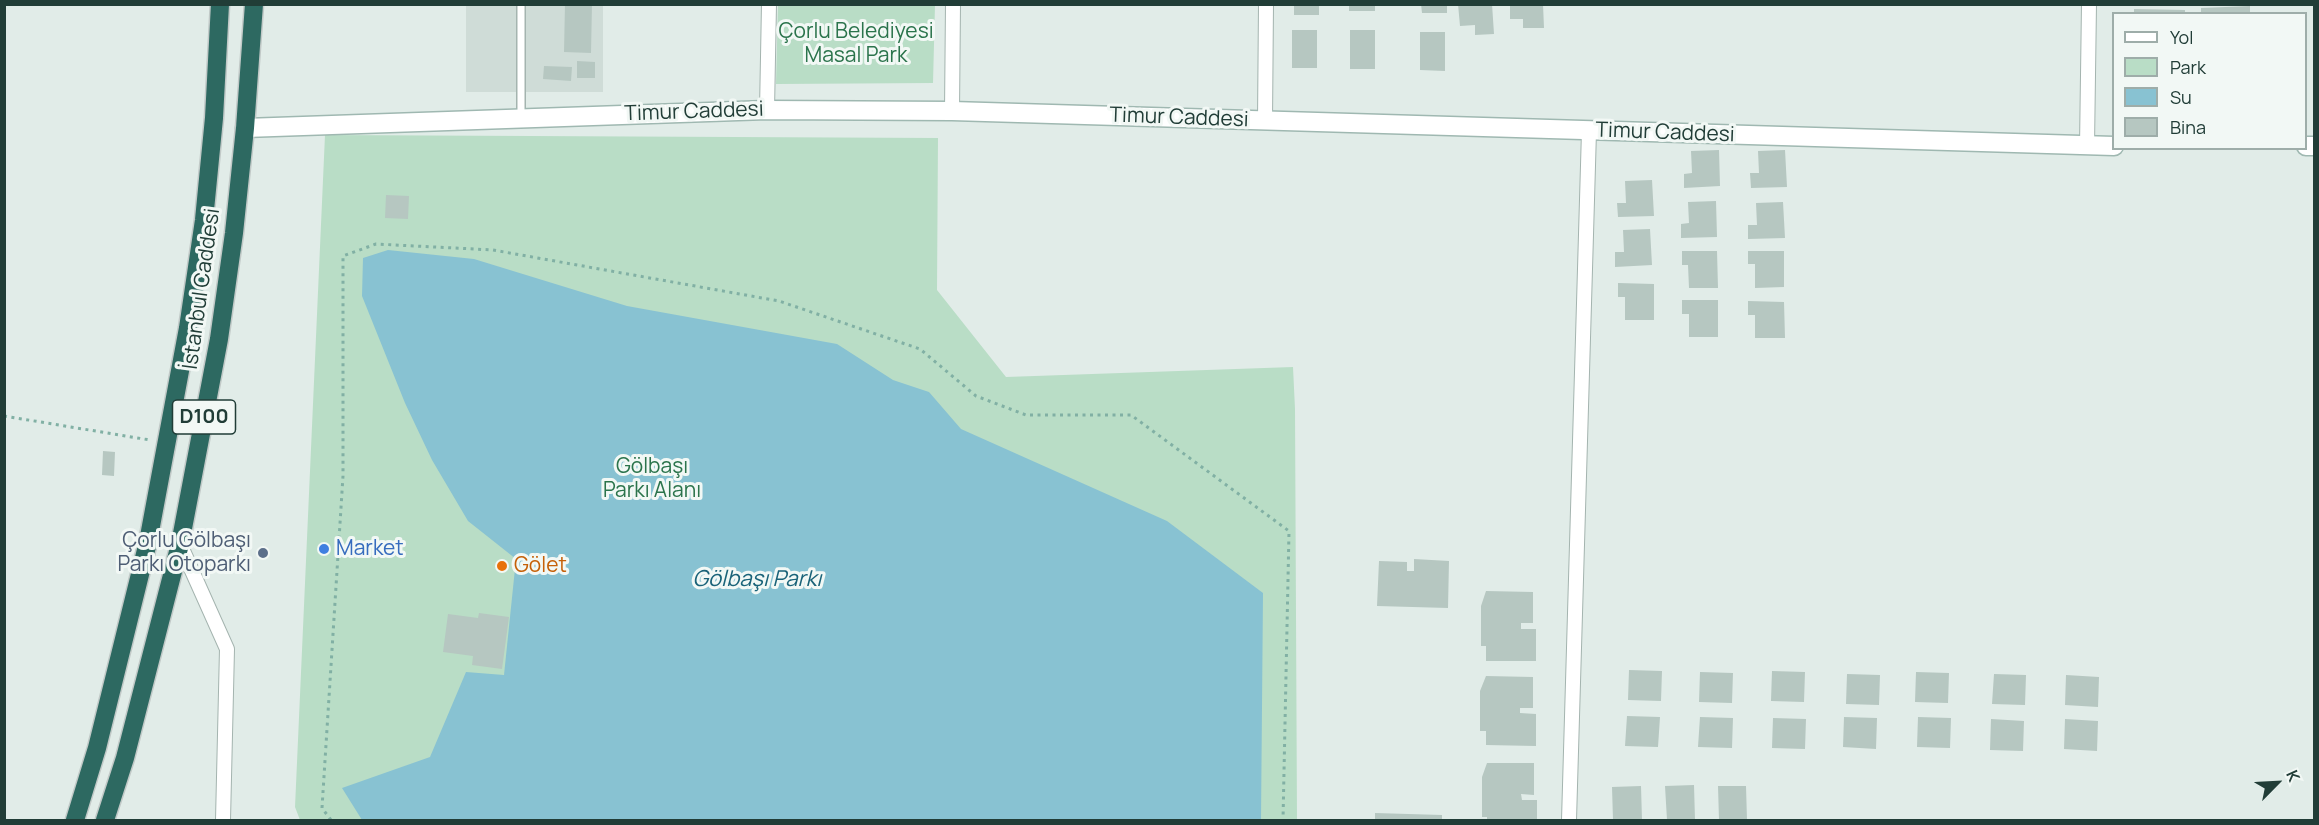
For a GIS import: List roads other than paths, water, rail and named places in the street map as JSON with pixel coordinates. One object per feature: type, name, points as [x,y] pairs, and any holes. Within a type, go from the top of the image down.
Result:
[{"type":"highway","name":"İstanbul Caddesi","points":[[75,820],[99,737],[148,542],[188,328],[204,220],[214,118],[220,4]]},
{"type":"highway","name":"İstanbul Caddesi","points":[[105,820],[125,758],[180,544],[219,339],[234,233],[245,128],[254,4]]},
{"type":"street","points":[[767,110],[769,4]]},
{"type":"street","points":[[952,111],[953,4]]},
{"type":"street","points":[[1264,121],[1266,4]]},
{"type":"street","points":[[2087,146],[2089,4]]},
{"type":"street","name":"Timur Caddesi","points":[[245,128],[767,110],[952,111],[2112,146]]},
{"type":"street","points":[[1569,820],[1589,131]]},
{"type":"street","points":[[180,544],[226,649],[223,820]]},
{"type":"lane","points":[[520,118],[521,4]]},
{"type":"water","name":"Gölbaşı Parkı","points":[[388,250],[474,259],[627,306],[837,344],[893,380],[929,392],[961,429],[1167,521],[1263,593],[1261,820],[362,820],[342,788],[430,757],[466,672],[504,675],[516,559],[468,521],[432,460],[405,403],[362,296],[363,258]]},
{"type":"place","name":"Market","points":[[324,549]]},
{"type":"place","name":"Çorlu Gölbaşı Parkı Otoparkı","points":[[263,553]]},
{"type":"place","name":"Gölet","points":[[502,566]]},
{"type":"park label","name":"Çorlu Belediyesi Masal Park","points":[[856,44]]},
{"type":"park label","name":"Gölbaşı Parkı Alanı","points":[[652,479]]}]
